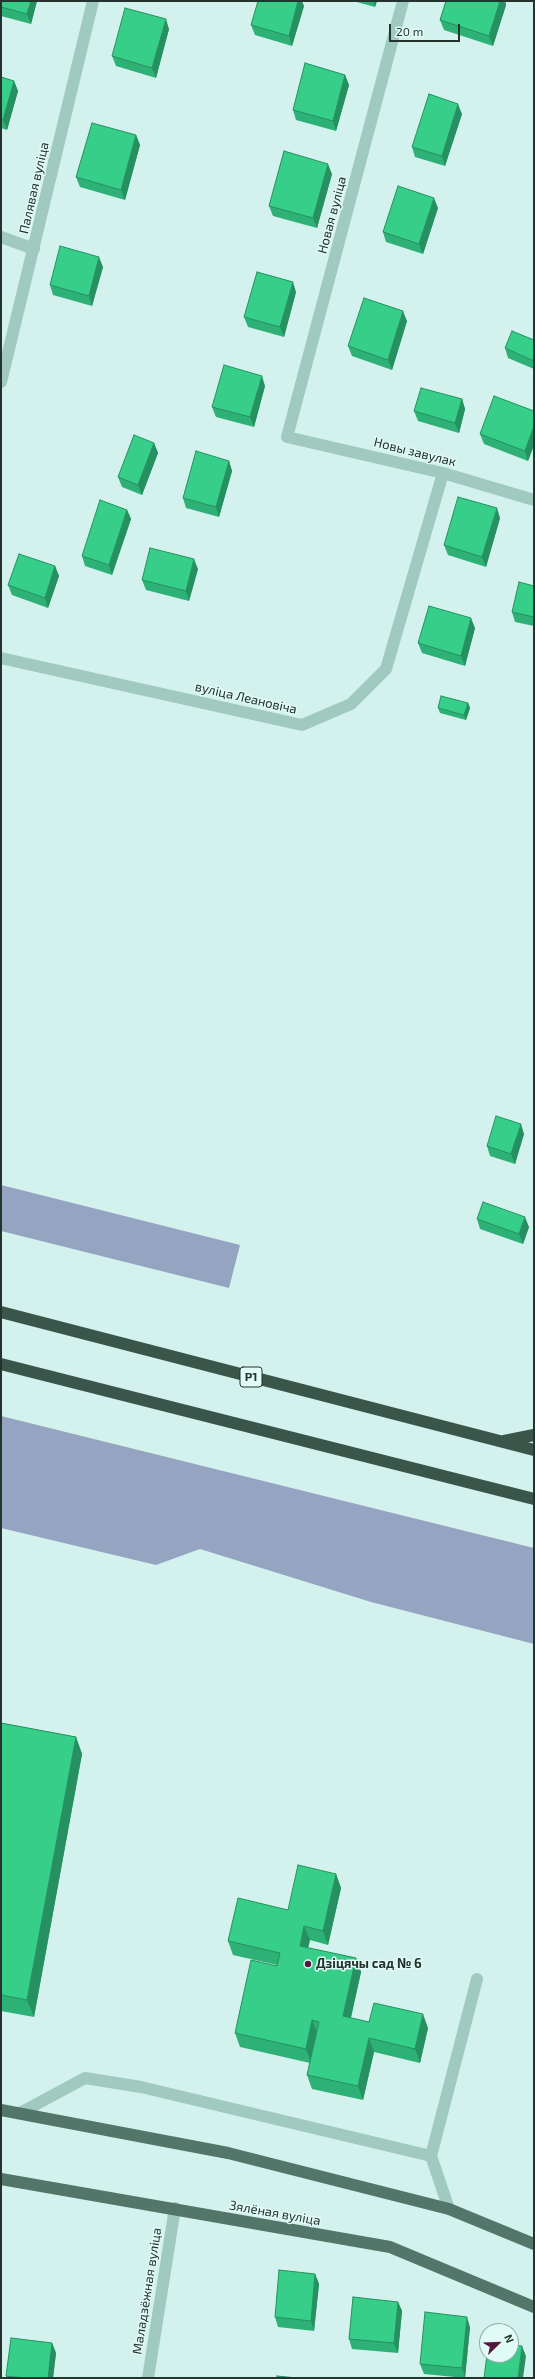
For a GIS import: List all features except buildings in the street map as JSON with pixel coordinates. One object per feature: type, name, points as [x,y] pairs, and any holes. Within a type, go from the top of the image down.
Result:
[{"type":"highway","name":"Р1","points":[[1,1312],[534,1450]]},
{"type":"highway","points":[[1,1364],[534,1499]]},
{"type":"highway","points":[[501,1442],[534,1434]]},
{"type":"main road","points":[[1,2110],[228,2153],[449,2209],[534,2244]]},
{"type":"main road","name":"Зялёная вуліца","points":[[1,2179],[175,2208],[390,2247],[534,2308]]},
{"type":"street","name":"Палявая вуліца","points":[[1,382],[93,1]]},
{"type":"street","name":"Новая вуліца","points":[[287,437],[403,1]]},
{"type":"street","points":[[1,237],[34,249]]},
{"type":"street","name":"Новы завулак","points":[[287,437],[443,473],[534,500]]},
{"type":"street","name":"вуліца Леановіча","points":[[1,658],[302,725],[351,704],[386,670],[443,473]]},
{"type":"street","points":[[449,2209],[431,2156],[477,1979]]},
{"type":"street","points":[[20,2113],[85,2078],[141,2087],[431,2156]]},
{"type":"street","name":"Маладзёжная вуліца","points":[[148,2378],[175,2208]]},
{"type":"shaded area","points":[[1,1185],[240,1245],[229,1288],[1,1231]]},
{"type":"shaded area","points":[[1,1416],[534,1548],[534,1644],[371,1602],[200,1549],[156,1565],[1,1528]]},
{"type":"place","name":"Дзіцячы сад № 6","points":[[308,1964]]}]
